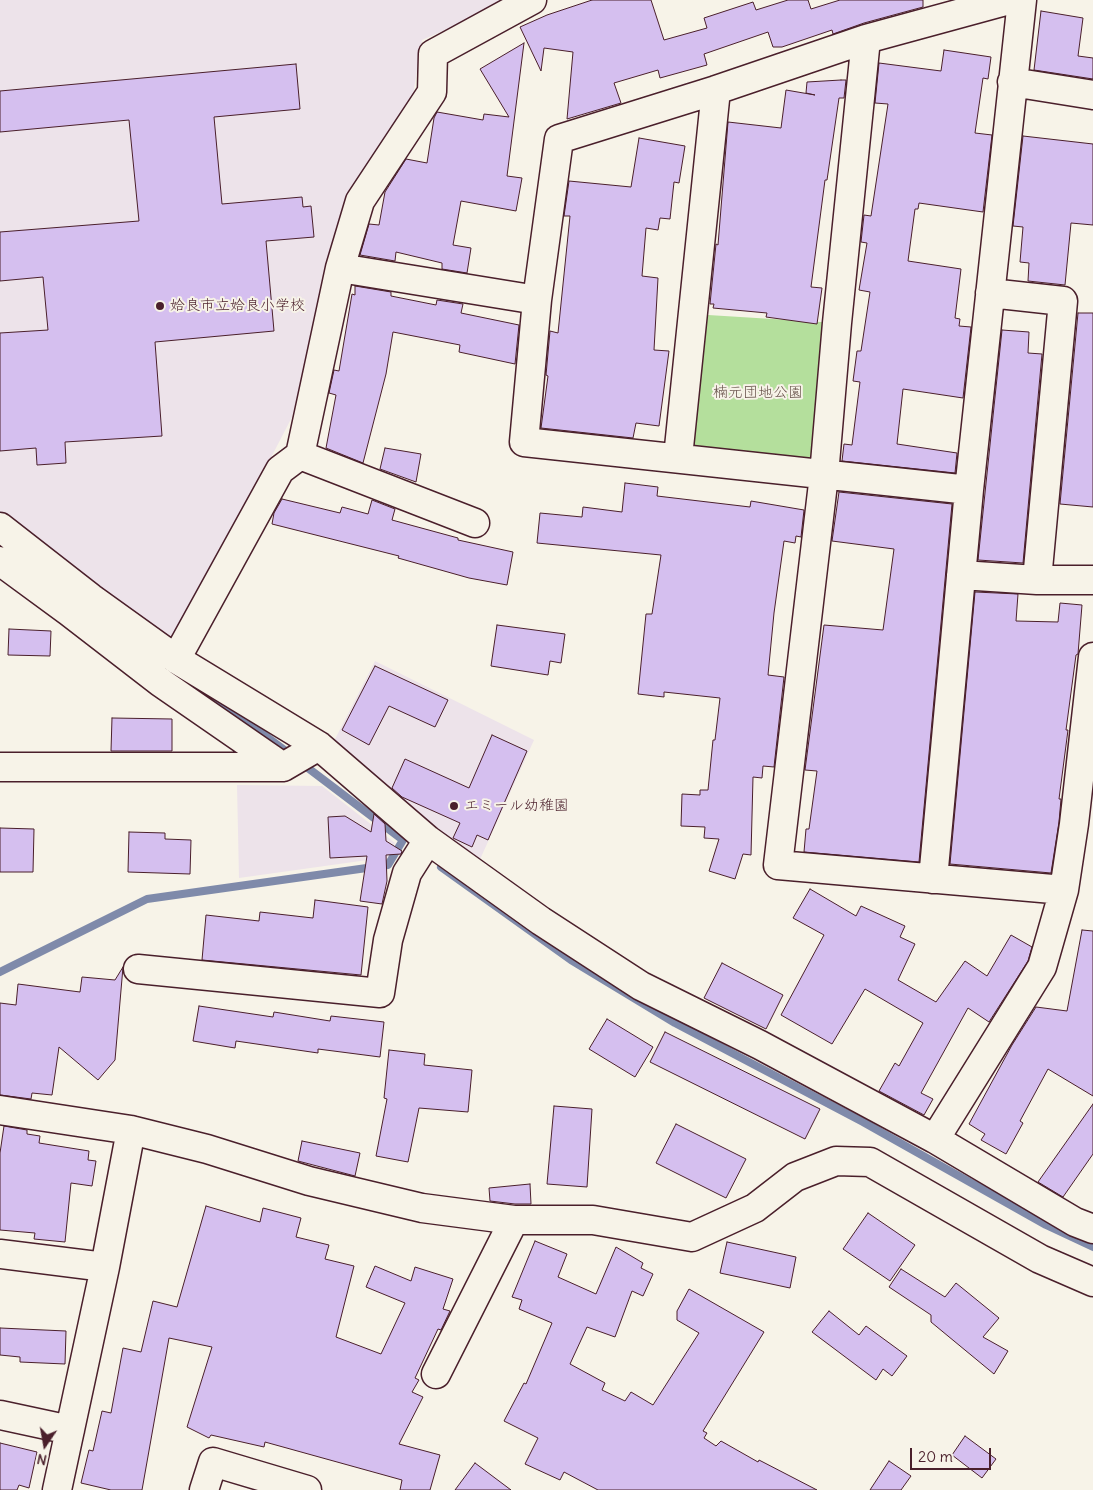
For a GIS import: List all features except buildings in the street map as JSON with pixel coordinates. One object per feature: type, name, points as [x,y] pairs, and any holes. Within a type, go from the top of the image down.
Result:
[{"type":"street","points":[[176,659],[280,470],[300,454],[340,268],[360,201],[432,92],[433,54],[532,0]]},
{"type":"street","points":[[969,490],[678,457],[524,442],[537,300],[559,139],[716,90],[866,40],[1009,0]]},
{"type":"street","points":[[933,879],[969,490],[1022,0]]},
{"type":"street","points":[[866,40],[824,475],[778,865],[1064,890]]},
{"type":"street","points":[[1012,82],[1093,95]]},
{"type":"street","points":[[678,457],[716,90]]},
{"type":"street","points":[[340,268],[537,300]]},
{"type":"street","points":[[990,293],[1063,301],[1037,580]]},
{"type":"street","points":[[300,454],[475,523]]},
{"type":"street","points":[[0,527],[83,592],[176,659],[319,746],[428,840],[541,921],[641,986],[760,1046],[935,1139],[1076,1222],[1093,1229]]},
{"type":"street","points":[[0,561],[160,682],[283,767]]},
{"type":"street","points":[[961,575],[1037,580],[1093,580]]},
{"type":"street","points":[[935,1139],[1042,967],[1084,825],[1093,657]]},
{"type":"street","points":[[0,767],[283,767],[319,746]]},
{"type":"street","points":[[138,969],[380,993],[388,940],[407,873],[428,840]]},
{"type":"street","points":[[0,1110],[131,1130],[207,1149],[309,1181],[422,1208],[514,1220],[594,1220],[692,1237],[755,1208],[795,1177],[836,1161],[870,1162],[1040,1259],[1093,1282]]},
{"type":"street","points":[[57,1490],[105,1266],[131,1130]]},
{"type":"street","points":[[436,1374],[514,1220]]},
{"type":"street","points":[[0,1254],[105,1266]]},
{"type":"street","points":[[0,1415],[70,1430]]},
{"type":"street","points":[[204,1490],[213,1462],[307,1490]]},
{"type":"shaded area","name":"姶良市立姶良小学校","points":[[0,0],[514,0],[422,40],[413,95],[348,196],[292,417],[175,643],[0,516]]},
{"type":"shaded area","name":"エミール幼稚園","points":[[375,661],[534,740],[477,866],[331,747]]},
{"type":"shaded area","points":[[237,785],[322,786],[395,843],[389,857],[239,878]]},
{"type":"green space","name":"楠元団地公園","points":[[692,314],[837,323],[824,475],[678,457]]},
{"type":"waterway","points":[[212,696],[291,755]]},
{"type":"waterway","points":[[0,972],[147,899],[388,865],[403,840],[300,762]]},
{"type":"waterway","points":[[441,867],[571,960],[675,1023],[863,1122],[1046,1225],[1093,1247]]},
{"type":"place","name":"姶良市立姶良小学校","points":[[160,306]]},
{"type":"place","name":"エミール幼稚園","points":[[454,806]]}]
